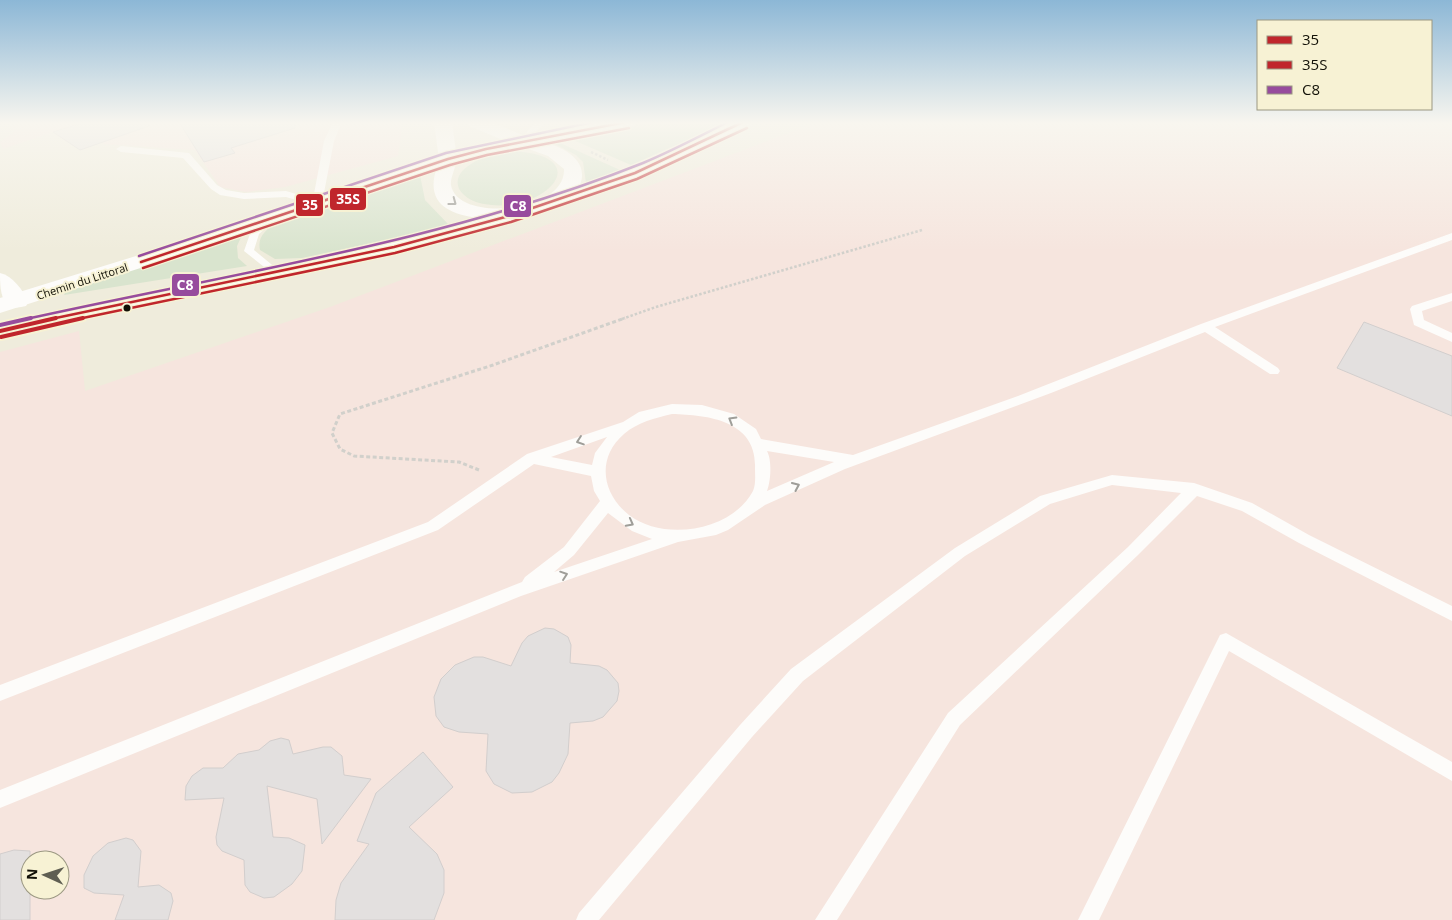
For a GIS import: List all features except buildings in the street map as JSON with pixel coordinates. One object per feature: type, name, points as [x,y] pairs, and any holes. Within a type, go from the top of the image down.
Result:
[{"type":"main road","name":"Chemin du Littoral","points":[[9,304],[269,220],[430,165]]},
{"type":"main road","points":[[446,165],[441,184],[447,200],[464,210],[509,216]]},
{"type":"main road","points":[[552,203],[570,188],[574,179],[571,165]]},
{"type":"main road","points":[[552,203],[652,165]]},
{"type":"main road","name":"Chemin du Littoral","points":[[0,331],[38,320],[394,247],[552,203]]},
{"type":"main road","points":[[0,280],[9,304]]},
{"type":"lane","points":[[195,165],[214,187],[223,193],[244,196],[286,194],[317,203],[324,165]]},
{"type":"lane","points":[[269,220],[257,229],[250,240],[248,251],[273,271]]},
{"type":"lane","points":[[0,799],[517,591],[677,536],[706,533],[732,522],[751,505],[853,460],[1025,398],[1206,327],[1452,236]]},
{"type":"lane","points":[[1452,297],[1416,309],[1418,322],[1452,338]]},
{"type":"lane","points":[[1206,327],[1274,371]]},
{"type":"lane","points":[[0,693],[433,526],[503,480],[532,458],[626,425],[648,413],[665,409],[699,408],[724,414],[744,427],[758,444],[764,464],[762,485],[751,505]]},
{"type":"lane","points":[[626,425],[611,438],[602,454],[598,472],[600,488],[607,503],[624,520],[649,532],[677,536]]},
{"type":"lane","points":[[758,444],[853,460]]},
{"type":"lane","points":[[532,458],[598,472]]},
{"type":"lane","points":[[586,920],[746,731],[797,675],[960,552],[1045,500],[1112,480],[1194,488],[1247,507],[1304,540],[1452,614]]},
{"type":"lane","points":[[825,920],[954,719],[1133,551],[1194,488]]},
{"type":"lane","points":[[517,591],[569,551],[607,503]]},
{"type":"lane","points":[[1088,920],[1226,640],[1452,772]]},
{"type":"path","points":[[503,480],[459,462],[354,456],[340,449],[332,432],[340,414],[493,365],[656,307],[922,230]]},
{"type":"shaded area","points":[[205,165],[365,165],[285,187],[246,192],[220,187]]},
{"type":"shaded area","points":[[704,165],[1452,165],[1452,920],[0,920],[0,352],[79,331],[85,391],[330,307]]},
{"type":"green space","points":[[470,165],[555,165],[558,173],[553,184],[542,194],[525,201],[505,205],[476,202],[463,194],[458,183],[459,176]]},
{"type":"green space","points":[[583,165],[609,165],[620,170],[586,183]]},
{"type":"green space","points":[[420,175],[425,200],[450,226],[302,258],[275,259],[260,250],[261,237],[269,228],[277,223]]},
{"type":"green space","points":[[243,233],[237,246],[238,258],[247,266],[64,295],[74,289]]},
{"type":"transit line","name":"C8","points":[[139,256],[410,165]]},
{"type":"transit line","name":"35","points":[[141,262],[430,165]]},
{"type":"transit line","name":"35S","points":[[143,268],[450,165]]},
{"type":"transit line","name":"C8","points":[[0,325],[399,239],[478,218],[556,194],[637,165]]},
{"type":"transit line","name":"35","points":[[0,331],[121,303],[394,247],[509,216],[635,173],[652,165]]},
{"type":"transit line","name":"35S","points":[[1,337],[122,309],[395,253],[511,222],[637,179],[667,165]]}]
